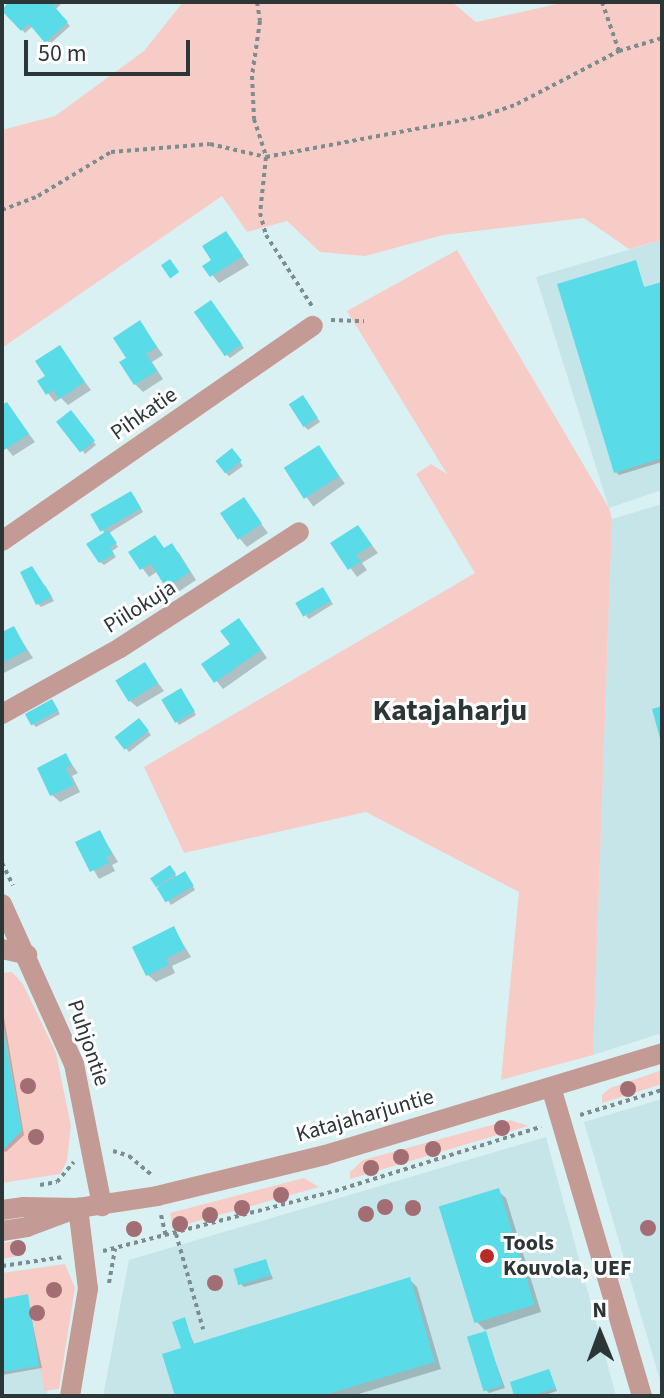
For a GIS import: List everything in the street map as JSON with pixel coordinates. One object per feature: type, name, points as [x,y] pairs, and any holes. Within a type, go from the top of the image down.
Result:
[{"type":"street","name":"Pihkatie","points":[[2,541],[317,323]]},
{"type":"street","name":"Piilokuja","points":[[2,714],[120,648],[299,532]]},
{"type":"street","name":"Puhjontie","points":[[2,904],[74,1064],[102,1206]]},
{"type":"street","points":[[2,949],[27,955]]},
{"type":"street","name":"Katajaharjuntie","points":[[2,1210],[102,1206],[325,1155],[662,1053]]},
{"type":"street","points":[[551,1087],[642,1396]]},
{"type":"street","points":[[70,1396],[88,1289],[78,1208]]},
{"type":"street","name":"Katajaharjuntie","points":[[2,1231],[27,1227],[78,1208]]},
{"type":"path","points":[[257,2],[260,21],[252,76],[254,119],[266,157],[260,213],[266,235],[317,323],[364,321]]},
{"type":"path","points":[[602,2],[619,51]]},
{"type":"path","points":[[2,210],[38,196],[111,152],[210,144],[266,157],[480,117],[517,104],[619,51],[662,38]]},
{"type":"path","points":[[586,1113],[662,1090]]},
{"type":"path","points":[[115,1249],[335,1191],[538,1128]]},
{"type":"path","points":[[33,1187],[57,1182],[79,1156]]},
{"type":"path","points":[[161,1215],[166,1236]]},
{"type":"path","points":[[176,1234],[203,1329]]},
{"type":"path","points":[[2,1266],[58,1258]]},
{"type":"shaded area","points":[[183,2],[452,2],[476,22],[566,2],[662,2],[662,240],[629,249],[584,218],[443,235],[365,256],[320,252],[287,221],[247,232],[222,196],[2,348],[2,130],[55,116],[144,51]]},
{"type":"shaded area","points":[[662,240],[662,490],[609,508],[536,277]]},
{"type":"shaded area","points":[[457,250],[609,508],[612,519],[593,1055],[501,1080],[519,892],[366,812],[184,853],[144,767],[475,573],[416,474],[431,464],[447,474],[347,311]]},
{"type":"shaded area","points":[[662,504],[662,1033],[593,1055],[612,519]]},
{"type":"shaded area","points":[[12,972],[23,984],[56,1053],[71,1126],[67,1161],[60,1174],[2,1183],[2,1150],[22,1131],[2,1015],[2,973]]},
{"type":"shaded area","points":[[662,1070],[662,1084],[602,1103],[602,1095],[610,1088]]},
{"type":"shaded area","points":[[662,1099],[662,1387],[584,1122]]},
{"type":"shaded area","points":[[510,1120],[528,1126],[350,1179],[350,1172],[363,1160]]},
{"type":"shaded area","points":[[546,1137],[616,1396],[103,1396],[129,1260]]},
{"type":"shaded area","points":[[304,1178],[319,1187],[173,1228],[170,1213]]},
{"type":"shaded area","points":[[21,1240],[24,1255],[2,1259],[2,1243]]},
{"type":"shaded area","points":[[65,1264],[75,1288],[59,1389],[44,1391],[28,1295],[2,1299],[2,1273]]},
{"type":"shaded area","points":[[51,1286],[47,1396],[2,1396],[2,1294]]},
{"type":"building","points":[[8,2],[57,2],[53,5],[68,22],[45,43],[29,24],[21,31],[2,11]]},
{"type":"building","points":[[226,231],[243,256],[210,277],[202,266],[211,260],[202,246]]},
{"type":"building","points":[[170,259],[179,272],[170,278],[161,265]]},
{"type":"building","points":[[636,260],[644,287],[662,282],[662,458],[614,473],[557,284]]},
{"type":"building","points":[[211,300],[242,344],[225,356],[194,312]]},
{"type":"building","points":[[140,320],[157,347],[146,354],[157,371],[134,385],[119,362],[126,358],[113,338]]},
{"type":"building","points":[[60,345],[85,382],[59,399],[53,390],[46,395],[37,381],[45,376],[35,361]]},
{"type":"building","points":[[303,395],[318,418],[303,427],[289,404]]},
{"type":"building","points":[[7,402],[29,434],[4,450],[2,405]]},
{"type":"building","points":[[71,410],[95,441],[80,452],[56,422]]},
{"type":"building","points":[[319,445],[339,476],[304,499],[284,468]]},
{"type":"building","points":[[232,448],[242,461],[225,474],[215,461]]},
{"type":"building","points":[[131,491],[141,508],[100,532],[90,514]]},
{"type":"building","points":[[244,497],[262,524],[238,540],[220,513]]},
{"type":"building","points":[[358,525],[372,545],[356,555],[361,562],[348,570],[330,543]]},
{"type":"building","points":[[108,530],[117,543],[110,547],[114,554],[99,563],[86,544]]},
{"type":"building","points":[[155,535],[164,548],[172,543],[190,572],[166,588],[151,564],[140,570],[128,552]]},
{"type":"building","points":[[32,566],[52,597],[36,605],[20,572]]},
{"type":"building","points":[[323,587],[331,601],[303,617],[295,603]]},
{"type":"building","points":[[239,618],[261,650],[214,683],[201,664],[230,644],[220,631]]},
{"type":"building","points":[[14,626],[27,650],[2,663],[2,632]]},
{"type":"building","points":[[145,662],[158,683],[129,702],[115,681]]},
{"type":"building","points":[[181,688],[195,711],[175,723],[161,700]]},
{"type":"building","points":[[52,699],[58,710],[31,725],[25,714]]},
{"type":"building","points":[[662,706],[662,742],[661,742],[652,709]]},
{"type":"building","points":[[139,718],[149,731],[124,750],[115,737]]},
{"type":"building","points":[[66,753],[72,765],[66,768],[74,785],[50,796],[37,768]]},
{"type":"building","points":[[100,830],[112,854],[106,857],[109,863],[90,872],[75,842]]},
{"type":"building","points":[[170,865],[176,874],[156,888],[150,878]]},
{"type":"building","points":[[185,871],[194,886],[165,903],[157,888]]},
{"type":"building","points":[[174,926],[185,949],[166,959],[169,965],[146,976],[132,947]]},
{"type":"building","points":[[2,1025],[22,1131],[2,1151]]},
{"type":"building","name":"Tools Kouvola, UEF","points":[[499,1188],[535,1305],[474,1323],[439,1206]]},
{"type":"building","points":[[266,1259],[271,1275],[238,1285],[233,1269]]},
{"type":"building","points":[[410,1277],[435,1362],[321,1396],[175,1396],[162,1354],[181,1348],[172,1322],[185,1317],[193,1344]]},
{"type":"building","points":[[28,1294],[39,1366],[2,1372],[2,1299]]},
{"type":"building","points":[[486,1331],[503,1386],[484,1391],[467,1337]]},
{"type":"building","points":[[549,1369],[556,1388],[530,1396],[514,1396],[510,1382]]},
{"type":"place","name":"Tools Kouvola, UEF","points":[[487,1256]]},
{"type":"district","name":"Katajaharju","points":[[450,711]]}]
